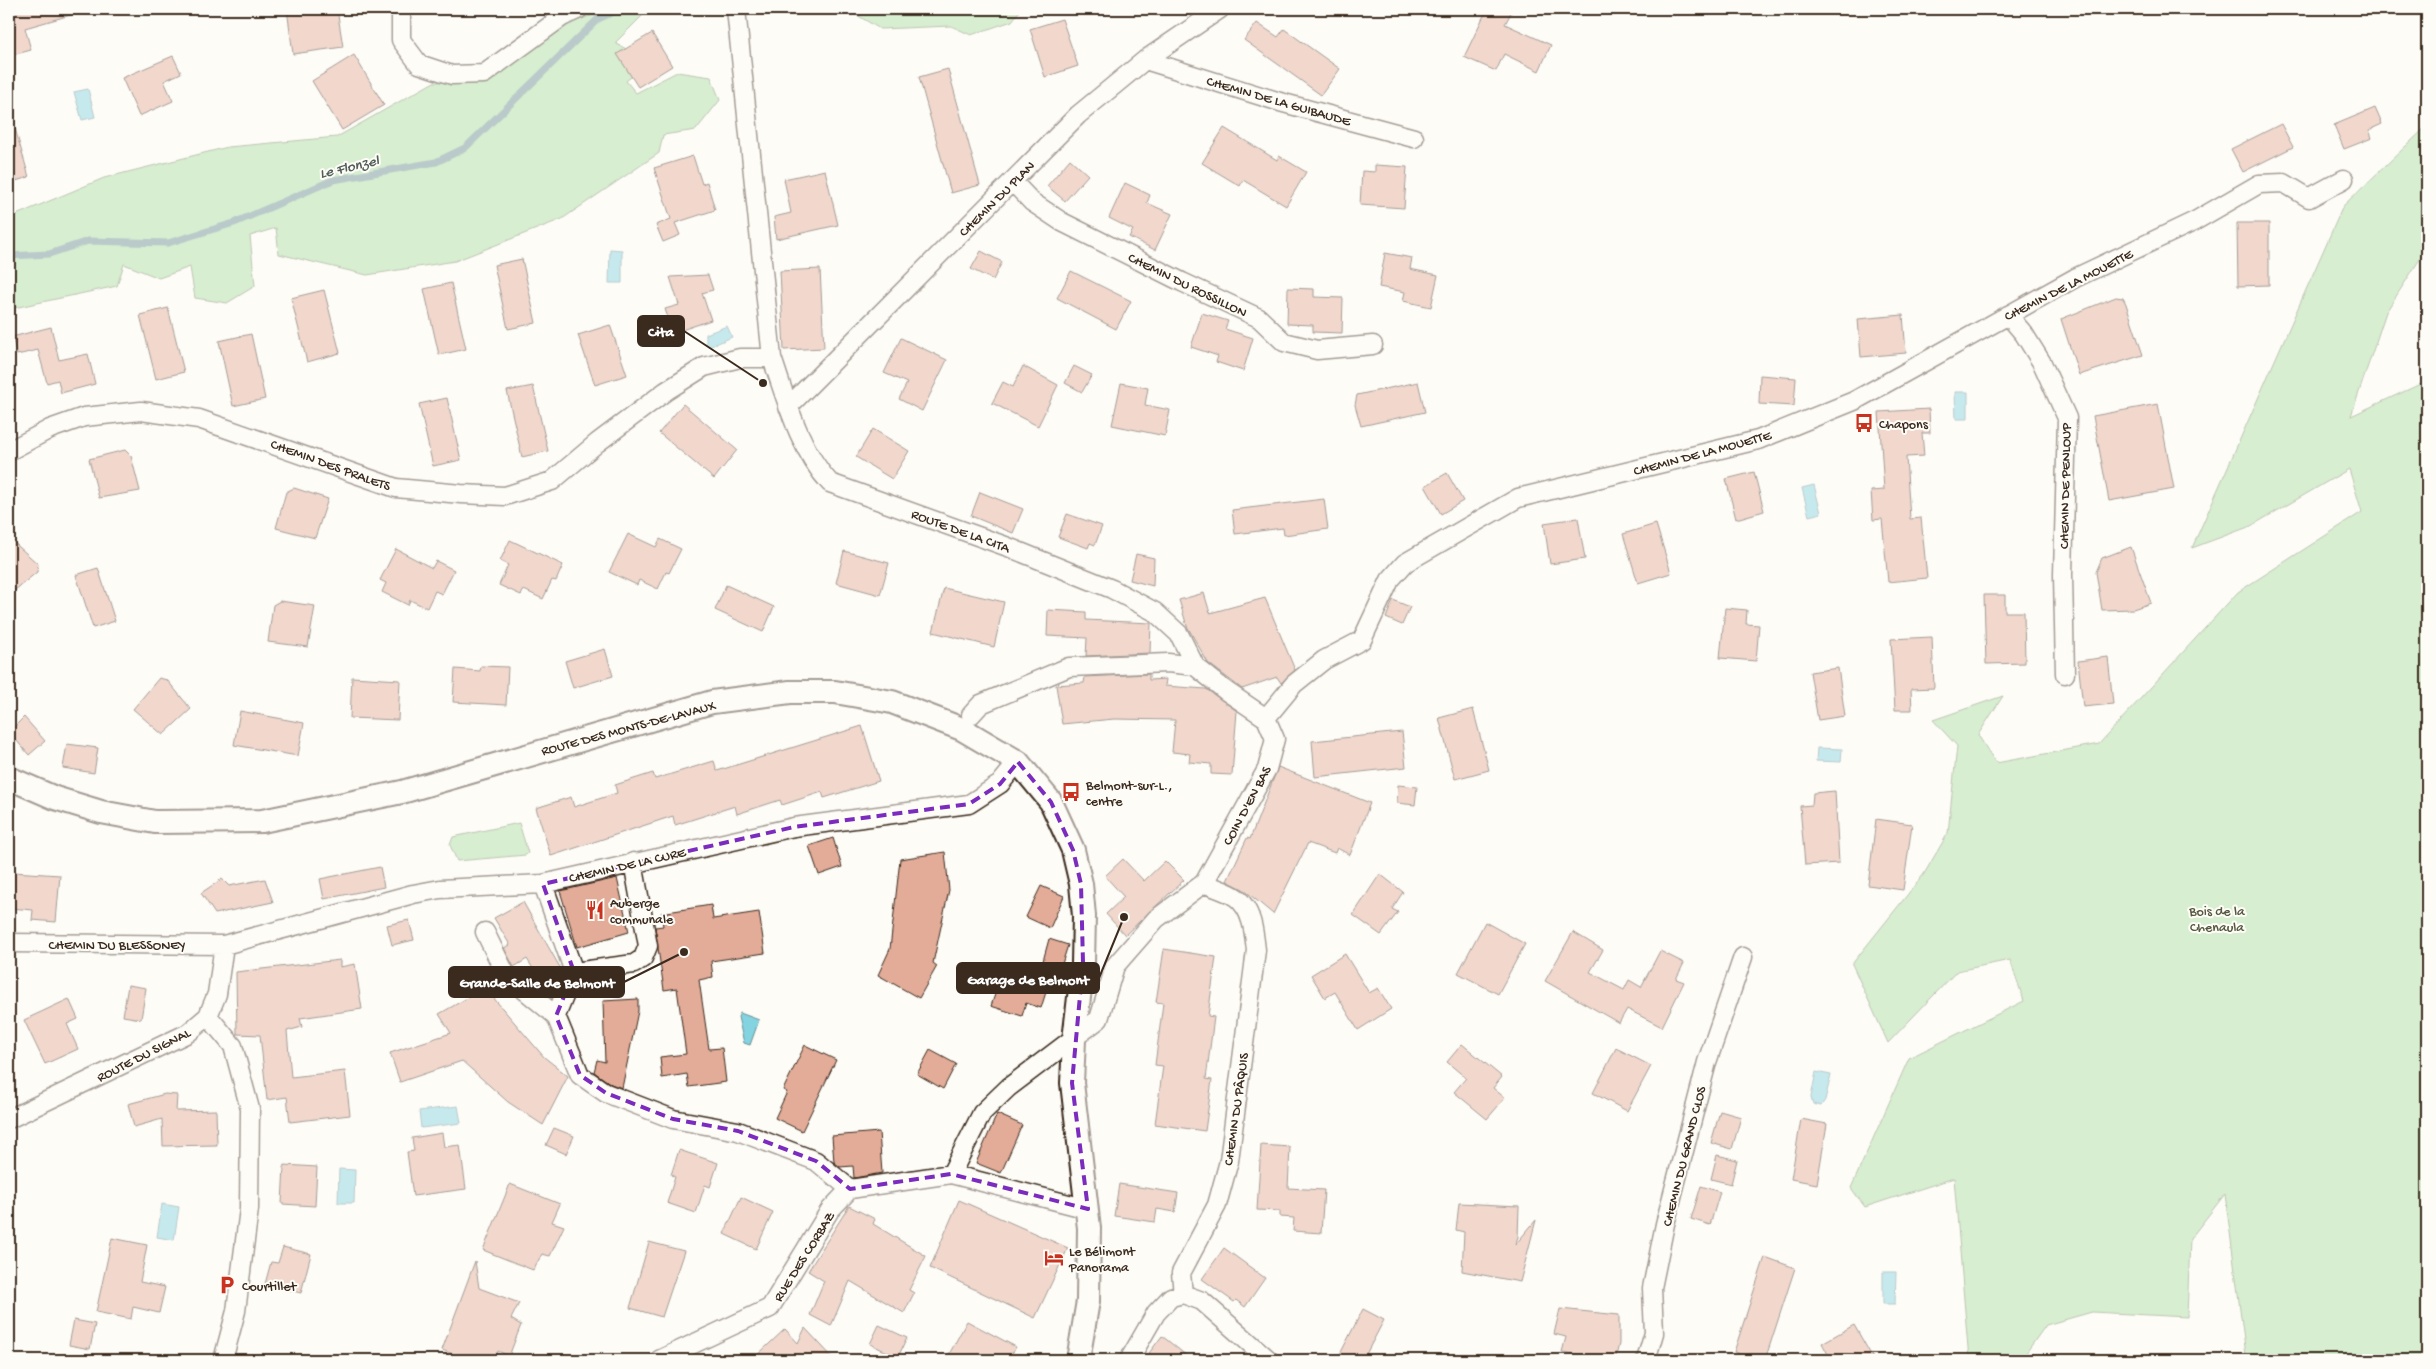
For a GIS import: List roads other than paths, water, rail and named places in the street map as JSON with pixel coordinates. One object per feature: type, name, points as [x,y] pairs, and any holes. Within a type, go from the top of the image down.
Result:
[{"type":"street","points":[[401,9],[401,40],[419,64],[452,76],[484,74],[562,17],[579,9]]},
{"type":"street","name":"ROUTE DE LA CITA","points":[[736,9],[772,358],[788,407],[817,469],[830,483],[1008,547],[1112,589],[1154,612],[1179,634],[1195,666]]},
{"type":"street","name":"CHEMIN DU PLAN","points":[[788,407],[1078,115],[1145,60],[1220,9]]},
{"type":"street","name":"CHEMIN DE LA GUIBAUDE","points":[[1145,60],[1280,102],[1414,138]]},
{"type":"street","name":"CHEMIN DE LA MOUETTE","points":[[1266,718],[1294,684],[1324,660],[1362,640],[1390,580],[1405,563],[1518,498],[1758,440],[1854,400],[2075,278],[2195,220],[2259,184],[2284,183],[2310,198],[2344,179]]},
{"type":"street","name":"CHEMIN DU ROSSILLON","points":[[1013,182],[1032,202],[1062,222],[1259,318],[1284,342],[1317,350],[1373,345]]},
{"type":"street","name":"CHEMIN DE PENLOUP","points":[[2008,315],[2024,334],[2042,363],[2067,418],[2063,575],[2065,674]]},
{"type":"street","name":"CHEMIN DES PRALETS","points":[[9,451],[50,429],[84,417],[141,411],[199,419],[396,488],[505,496],[552,481],[597,443],[666,391],[704,367],[740,358],[772,358]]},
{"type":"street","points":[[971,715],[981,704],[1069,667],[1168,663],[1195,666],[1266,718]]},
{"type":"street","name":"ROUTE DES MONTS-DE-LAVAUX","points":[[9,778],[55,798],[101,812],[156,822],[262,820],[402,792],[712,702],[790,692],[835,692],[892,702],[962,729],[1018,762],[1051,802],[1073,850],[1081,884],[1084,916],[1083,963],[1074,1040],[1072,1083],[1075,1120],[1088,1210],[1088,1302],[1078,1360]]},
{"type":"street","name":"COIN D'EN BAS","points":[[1074,1040],[1099,1019],[1115,966],[1156,920],[1204,883],[1268,769],[1275,739],[1266,718]]},
{"type":"street","name":"CHEMIN DE LA CURE","points":[[224,945],[431,891],[543,884],[633,862],[794,827],[969,804],[1000,784],[1018,762]]},
{"type":"street","points":[[574,972],[634,964],[643,958],[648,946],[633,862]]},
{"type":"street","name":"CHEMIN DU PÂQUIS","points":[[1183,1294],[1181,1273],[1217,1205],[1230,1161],[1256,950],[1250,916],[1237,898],[1204,883]]},
{"type":"street","points":[[543,884],[574,972],[556,1016]]},
{"type":"street","points":[[485,932],[506,975],[556,1016],[580,1074],[606,1093],[673,1119],[738,1131],[816,1161],[850,1188],[950,1174],[1088,1210]]},
{"type":"street","name":"CHEMIN DU BLESSONEY","points":[[9,943],[224,945]]},
{"type":"street","name":"ROUTE DU SIGNAL","points":[[9,1119],[188,1033],[208,1016],[217,994],[224,945]]},
{"type":"street","name":"CHEMIN DU GRAND CLOS","points":[[1646,1360],[1654,1333],[1652,1288],[1665,1224],[1707,1062],[1743,957]]},
{"type":"street","points":[[208,1016],[232,1046],[250,1109],[250,1209],[236,1311],[223,1360]]},
{"type":"street","points":[[950,1174],[982,1113],[1009,1087],[1074,1040]]},
{"type":"street","name":"RUE DES CORBAZ","points":[[659,1360],[770,1308],[830,1210],[850,1188]]},
{"type":"street","points":[[1129,1360],[1156,1313],[1171,1297],[1183,1294],[1202,1300],[1269,1360]]},
{"type":"water","points":[[88,89],[95,117],[82,120],[74,92]]},
{"type":"water","points":[[610,249],[622,250],[622,283],[609,283]]},
{"type":"water","points":[[727,326],[732,337],[711,346],[706,343],[706,334]]},
{"type":"water","points":[[1955,392],[1968,392],[1968,419],[1956,419]]},
{"type":"water","points":[[1814,485],[1821,513],[1809,516],[1802,488]]},
{"type":"water","points":[[1817,748],[1842,749],[1841,762],[1816,761]]},
{"type":"water","points":[[740,1013],[759,1020],[750,1045],[744,1043],[738,1017]]},
{"type":"water","points":[[1816,1072],[1831,1075],[1825,1100],[1821,1106],[1813,1104],[1811,1097]]},
{"type":"water","points":[[458,1106],[461,1123],[421,1128],[419,1111]]},
{"type":"water","points":[[339,1169],[355,1170],[354,1203],[338,1203]]},
{"type":"water","points":[[162,1204],[179,1207],[174,1240],[157,1237]]},
{"type":"water","points":[[1883,1272],[1896,1272],[1895,1304],[1883,1304]]},
{"type":"waterway","name":"Le Flonzel","points":[[9,256],[49,254],[88,241],[168,243],[234,223],[333,180],[436,162],[465,148],[598,19],[620,9]]},
{"type":"place","name":"Cita","points":[[763,383]]},
{"type":"place","name":"Chapons","points":[[1864,423]]},
{"type":"place","name":"Belmont-sur-L., centre","points":[[1071,792]]},
{"type":"place","name":"Auberge communale","points":[[595,910]]},
{"type":"place","name":"Garage de Belmont","points":[[1124,917]]},
{"type":"place","name":"Grande-Salle de Belmont","points":[[684,952]]},
{"type":"place","name":"Le Bélimont Panorama","points":[[1054,1258]]},
{"type":"place","name":"Courtillet","points":[[227,1285]]},
{"type":"park label","name":"Bois de la Chenaula","points":[[2217,918]]}]
